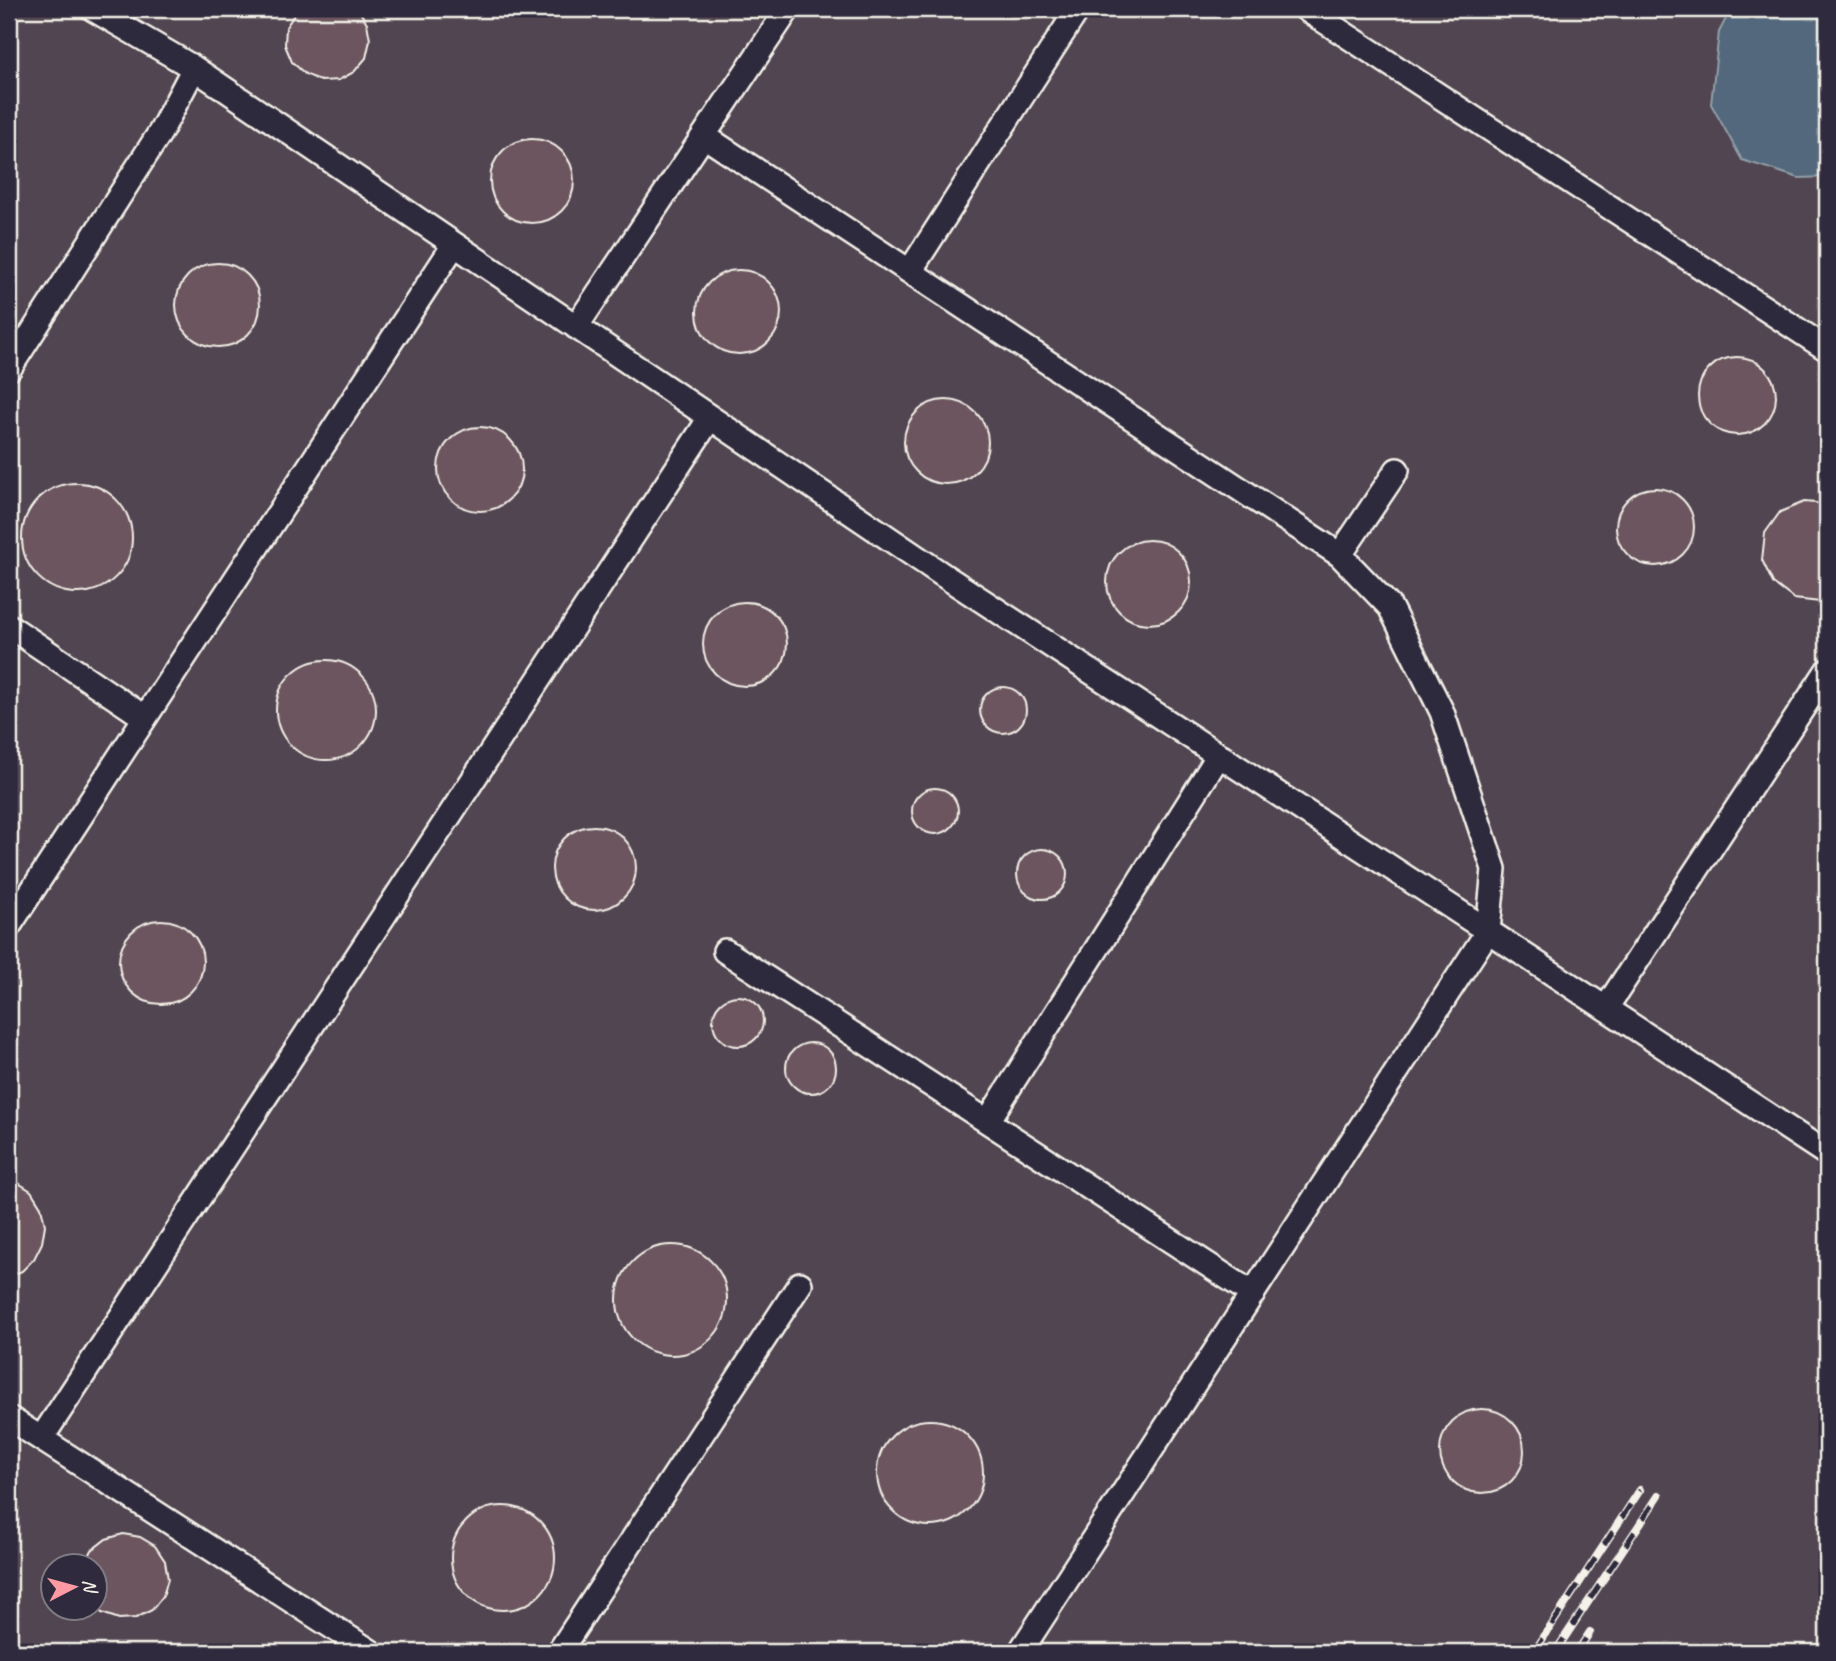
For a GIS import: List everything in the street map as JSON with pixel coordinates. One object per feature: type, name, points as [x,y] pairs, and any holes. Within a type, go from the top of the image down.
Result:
[{"type":"lane","points":[[93,9],[194,68],[710,418],[1827,1154]]},
{"type":"lane","points":[[576,327],[788,9]]},
{"type":"lane","points":[[910,271],[1077,9]]},
{"type":"lane","points":[[1306,9],[1827,349]]},
{"type":"lane","points":[[9,369],[161,131],[194,68]]},
{"type":"lane","points":[[704,136],[1340,555],[1390,607],[1442,712],[1494,869],[1488,931],[1020,1652]]},
{"type":"lane","points":[[9,926],[454,245]]},
{"type":"lane","points":[[41,1439],[710,418]]},
{"type":"lane","points":[[1340,555],[1397,470]]},
{"type":"lane","points":[[9,626],[144,717]]},
{"type":"lane","points":[[1606,1008],[1827,671]]},
{"type":"lane","points":[[988,1121],[1219,755]]},
{"type":"lane","points":[[725,950],[1253,1294]]},
{"type":"lane","points":[[559,1652],[800,1284]]},
{"type":"lane","points":[[9,1418],[371,1652]]},
{"type":"shaded area","points":[[9,9],[1827,9],[1827,1652],[9,1652]]},
{"type":"water","points":[[1731,9],[1827,9],[1827,177],[1799,178],[1742,160],[1711,104],[1719,32]]},
{"type":"building","points":[[298,9],[358,9],[367,23],[370,40],[366,58],[354,72],[339,80],[321,81],[305,74],[292,62],[285,45],[286,27]]},
{"type":"building","points":[[532,139],[548,142],[562,151],[571,165],[574,181],[571,197],[562,211],[548,220],[532,223],[516,220],[502,211],[493,197],[490,181],[493,165],[502,151],[516,142]]},
{"type":"building","points":[[218,263],[234,266],[248,275],[257,289],[260,305],[257,321],[248,335],[234,344],[218,347],[202,344],[188,335],[179,321],[176,305],[179,289],[188,275],[202,266]]},
{"type":"building","points":[[739,270],[755,273],[769,282],[778,296],[781,312],[778,328],[769,342],[755,351],[739,354],[723,351],[709,342],[700,328],[697,312],[700,296],[709,282],[723,273]]},
{"type":"building","points":[[1737,357],[1752,360],[1764,369],[1773,381],[1776,396],[1773,411],[1764,423],[1752,432],[1737,435],[1722,432],[1710,423],[1701,411],[1698,396],[1701,381],[1710,369],[1722,360]]},
{"type":"building","points":[[946,400],[962,403],[976,412],[985,426],[988,442],[985,458],[976,472],[962,481],[946,484],[930,481],[916,472],[907,458],[904,442],[907,426],[916,412],[930,403]]},
{"type":"building","points":[[480,427],[496,430],[510,439],[519,453],[522,469],[519,485],[510,499],[496,508],[480,511],[464,508],[450,499],[441,485],[438,469],[441,453],[450,439],[464,430]]},
{"type":"building","points":[[77,483],[98,487],[116,499],[128,517],[132,538],[128,559],[116,577],[98,589],[77,593],[56,589],[38,577],[26,559],[22,538],[26,517],[38,499],[56,487]]},
{"type":"building","points":[[1655,488],[1670,491],[1682,500],[1691,512],[1694,527],[1691,542],[1682,554],[1670,563],[1655,566],[1640,563],[1628,554],[1619,542],[1616,527],[1619,512],[1628,500],[1640,491]]},
{"type":"building","points":[[1804,502],[1827,504],[1827,599],[1820,602],[1794,599],[1773,583],[1762,560],[1765,533],[1780,512]]},
{"type":"building","points":[[1149,540],[1165,543],[1179,552],[1188,566],[1191,582],[1188,598],[1179,612],[1165,621],[1149,624],[1133,621],[1119,612],[1110,598],[1107,582],[1110,566],[1119,552],[1133,543]]},
{"type":"building","points":[[745,602],[761,605],[775,614],[784,628],[787,644],[784,660],[775,674],[761,683],[745,686],[729,683],[715,674],[706,660],[703,644],[706,628],[715,614],[729,605]]},
{"type":"building","points":[[326,660],[354,668],[368,682],[376,710],[368,738],[354,752],[326,760],[298,752],[284,738],[276,710],[284,682],[298,668]]},
{"type":"building","points":[[1003,687],[1019,694],[1026,710],[1019,726],[1003,733],[987,726],[980,710],[987,694]]},
{"type":"building","points":[[935,788],[951,795],[958,811],[951,827],[935,834],[919,827],[912,811],[919,795]]},
{"type":"building","points":[[594,826],[610,829],[624,838],[633,852],[636,868],[633,884],[624,898],[610,907],[594,910],[578,907],[564,898],[555,884],[552,868],[555,852],[564,838],[578,829]]},
{"type":"building","points":[[1042,849],[1059,857],[1067,874],[1059,891],[1042,899],[1025,891],[1017,874],[1025,857]]},
{"type":"building","points":[[161,920],[177,923],[191,932],[200,946],[203,962],[200,978],[191,992],[177,1001],[161,1004],[145,1001],[131,992],[122,978],[119,962],[122,946],[131,932],[145,923]]},
{"type":"building","points":[[738,996],[756,1003],[763,1021],[756,1039],[738,1046],[720,1039],[713,1021],[720,1003]]},
{"type":"building","points":[[811,1043],[829,1050],[836,1068],[829,1086],[811,1093],[793,1086],[786,1068],[793,1050]]},
{"type":"building","points":[[9,1177],[31,1191],[41,1207],[45,1225],[42,1243],[34,1259],[22,1271],[9,1277]]},
{"type":"building","points":[[672,1245],[693,1249],[711,1261],[723,1279],[727,1300],[723,1321],[711,1339],[693,1351],[672,1355],[651,1351],[633,1339],[621,1321],[617,1300],[621,1279],[633,1261],[651,1249]]},
{"type":"building","points":[[1482,1409],[1498,1412],[1512,1421],[1521,1435],[1524,1451],[1521,1467],[1512,1481],[1498,1490],[1482,1493],[1466,1490],[1452,1481],[1443,1467],[1440,1451],[1443,1435],[1452,1421],[1466,1412]]},
{"type":"building","points":[[930,1420],[950,1424],[968,1435],[979,1453],[983,1473],[979,1493],[968,1511],[950,1522],[930,1526],[910,1522],[892,1511],[881,1493],[877,1473],[881,1453],[892,1435],[910,1424]]},
{"type":"building","points":[[503,1506],[523,1510],[540,1521],[551,1538],[555,1558],[551,1578],[540,1595],[523,1606],[503,1610],[483,1606],[466,1595],[455,1578],[451,1558],[455,1538],[466,1521],[483,1510]]},
{"type":"building","points":[[123,1534],[140,1537],[155,1546],[165,1561],[168,1579],[163,1596],[152,1610],[136,1618],[119,1619],[108,1615],[108,1552],[91,1552],[106,1539]]},
{"type":"railway","points":[[1534,1652],[1640,1490]]},
{"type":"railway","points":[[1555,1652],[1659,1495]]},
{"type":"railway","points":[[1577,1652],[1590,1632]]}]
